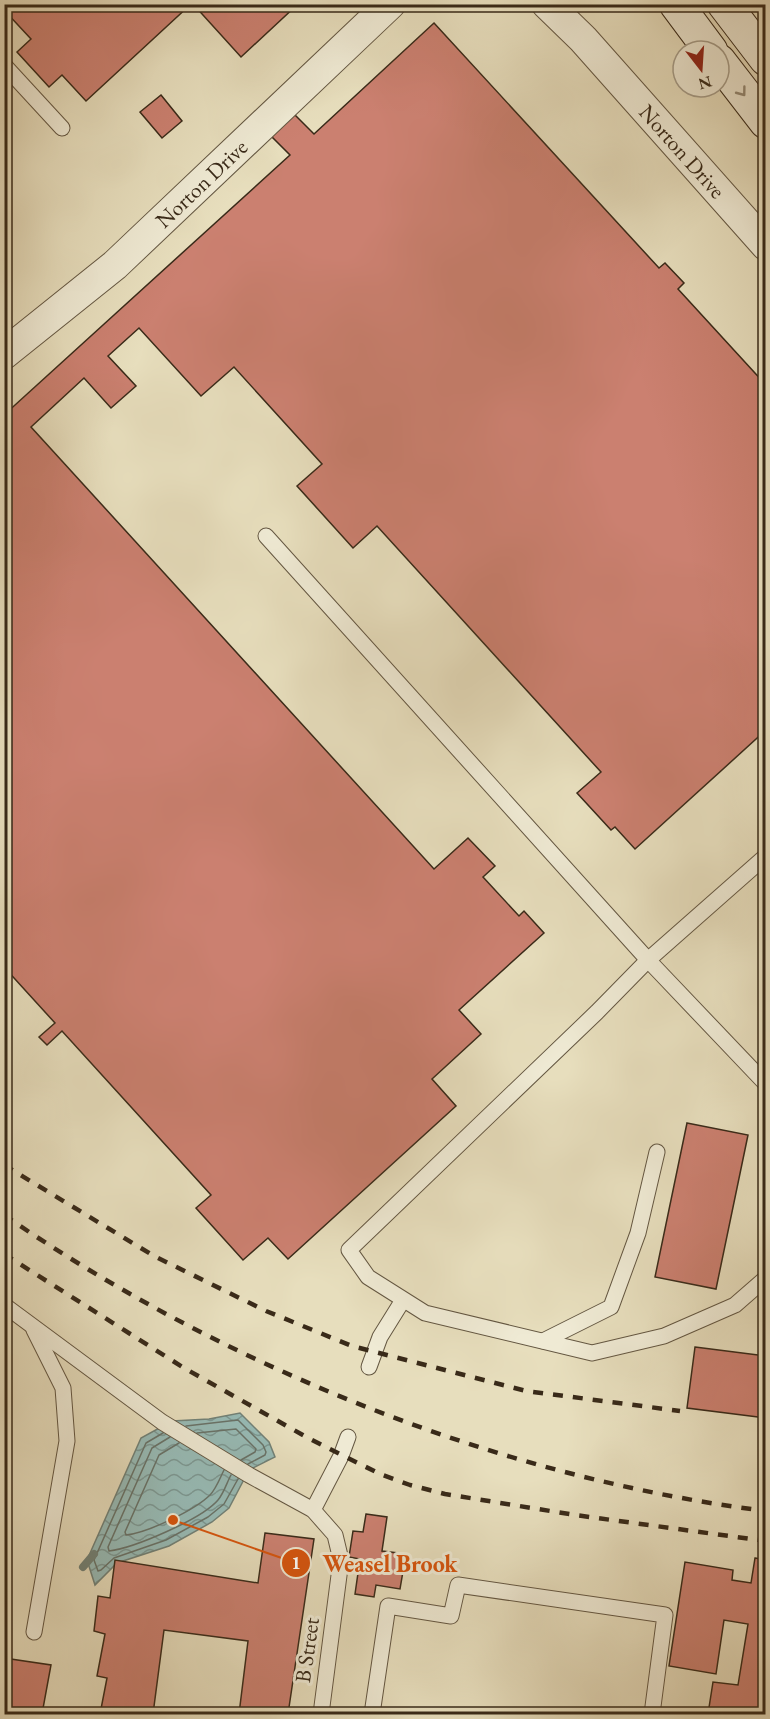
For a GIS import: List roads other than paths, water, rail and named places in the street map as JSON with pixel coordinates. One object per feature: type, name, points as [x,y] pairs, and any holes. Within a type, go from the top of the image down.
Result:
[{"type":"main road","points":[[676,4],[702,39]]},
{"type":"main road","points":[[724,4],[765,59]]},
{"type":"main road","points":[[731,77],[765,122]]},
{"type":"street","name":"Norton Drive","points":[[4,354],[115,265],[390,4]]},
{"type":"street","name":"Norton Drive","points":[[547,4],[584,39],[765,245]]},
{"type":"lane","points":[[4,65],[62,128]]},
{"type":"lane","points":[[267,536],[648,960],[765,1084]]},
{"type":"lane","points":[[765,856],[648,960],[350,1250],[368,1277],[425,1313],[592,1353],[664,1336],[735,1305],[765,1278]]},
{"type":"lane","points":[[543,1341],[610,1307],[638,1233],[657,1152]]},
{"type":"lane","points":[[369,1367],[380,1337],[404,1300]]},
{"type":"lane","name":"B Street","points":[[4,1305],[162,1422],[313,1510],[335,1535],[341,1560],[321,1714]]},
{"type":"lane","points":[[33,1327],[63,1388],[67,1441],[34,1632]]},
{"type":"lane","points":[[313,1510],[341,1456],[348,1437]]},
{"type":"lane","points":[[372,1714],[388,1606],[451,1616],[458,1586],[665,1615],[652,1714]]},
{"type":"water","points":[[240,1413],[269,1442],[275,1457],[249,1470],[229,1508],[212,1522],[169,1546],[117,1563],[95,1585],[87,1560],[141,1438],[172,1421],[209,1419]]},
{"type":"waterway","points":[[83,1567],[94,1554]]},
{"type":"railway","points":[[4,1165],[154,1256],[266,1311],[352,1346],[526,1391],[680,1411]]},
{"type":"railway","points":[[4,1215],[89,1270],[179,1321],[272,1367],[368,1408],[466,1443],[566,1472],[666,1495],[766,1511]]},
{"type":"railway","points":[[4,1254],[184,1368],[308,1438],[380,1474],[445,1494],[575,1515],[766,1541]]},
{"type":"place","name":"Weasel Brook","points":[[173,1520]]}]
